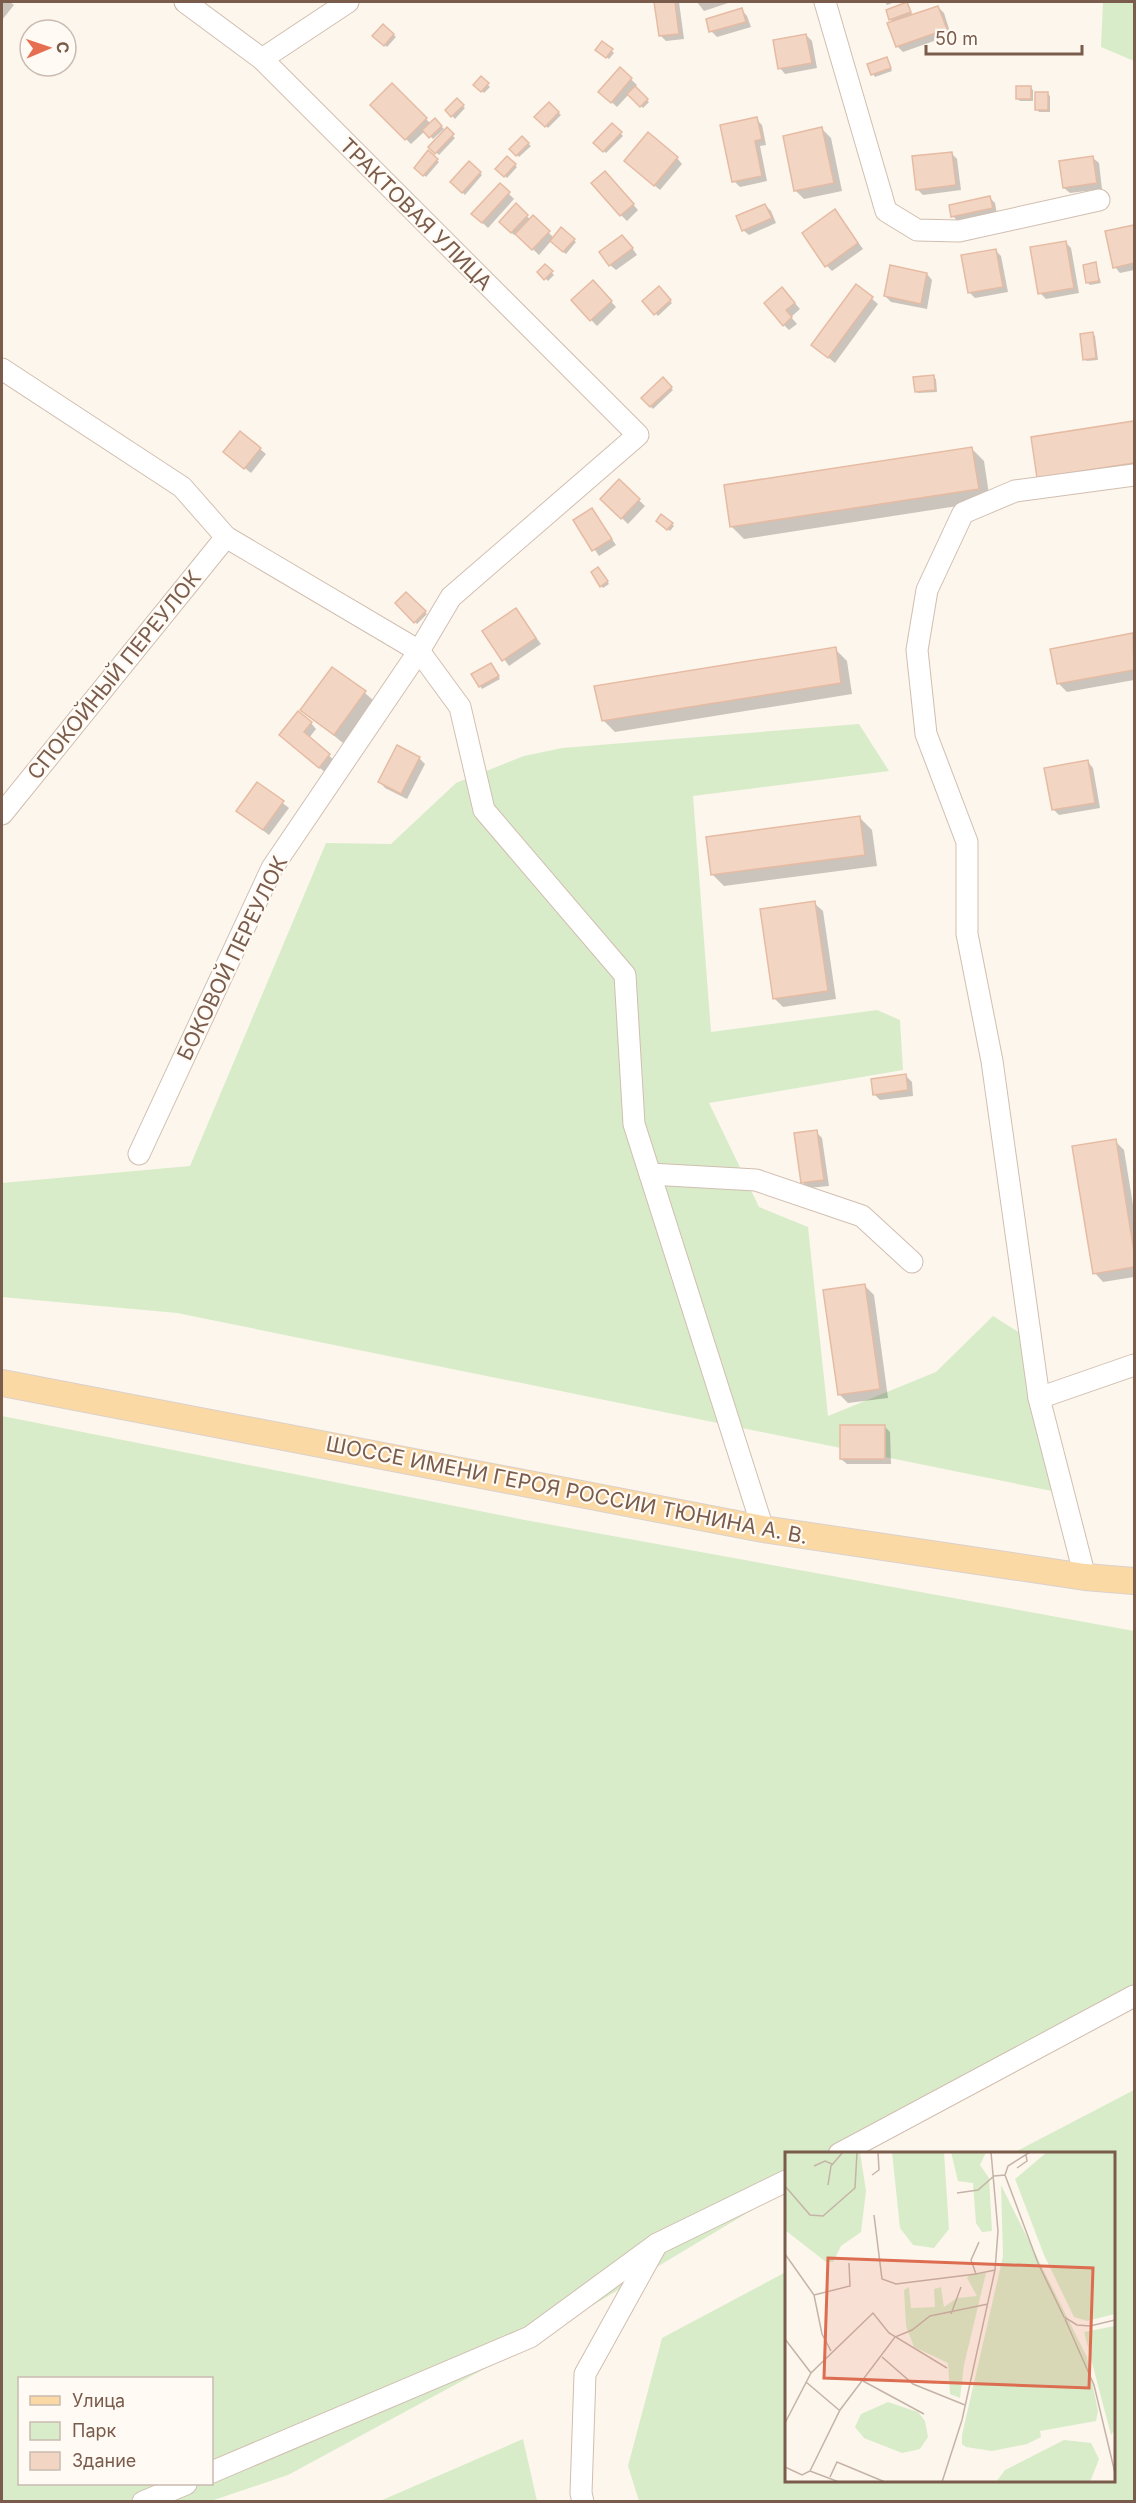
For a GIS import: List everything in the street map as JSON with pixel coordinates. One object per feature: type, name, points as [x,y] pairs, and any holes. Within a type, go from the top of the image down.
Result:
[{"type":"main road","name":"ШОССЕ ИМЕНИ ГЕРОЯ РОССИИ ТЮНИНА А. В.","points":[[2,1383],[763,1529],[1085,1577],[1134,1581]]},
{"type":"street","name":"ТРАКТОВАЯ УЛИЦА","points":[[185,2],[262,59],[638,435]]},
{"type":"street","points":[[262,59],[348,2]]},
{"type":"street","points":[[825,2],[886,212],[917,230],[959,231],[1099,200]]},
{"type":"street","points":[[2,369],[182,487],[226,537],[419,651],[460,706],[484,810],[625,975],[634,1124],[763,1529]]},
{"type":"street","name":"БОКОВОЙ ПЕРЕУЛОК","points":[[139,1154],[272,867],[419,651],[451,597],[638,435]]},
{"type":"street","points":[[1085,1577],[1039,1398],[992,1061],[967,934],[967,842],[926,734],[917,650],[927,590],[963,513],[1015,491],[1134,475]]},
{"type":"street","name":"СПОКОЙНЫЙ ПЕРЕУЛОК","points":[[2,814],[226,537]]},
{"type":"street","points":[[650,1174],[756,1180],[862,1216],[912,1262]]},
{"type":"street","points":[[1039,1398],[1134,1365]]},
{"type":"street","points":[[843,2152],[1134,1996]]},
{"type":"street","points":[[213,2472],[530,2337],[657,2244],[785,2181]]},
{"type":"street","points":[[583,2502],[581,2493],[585,2373],[657,2244]]},
{"type":"street","points":[[143,2502],[184,2485]]},
{"type":"green space","points":[[1103,2],[1134,2],[1134,61],[1101,47]]},
{"type":"green space","points":[[859,724],[889,771],[693,796],[711,1032],[877,1010],[900,1020],[903,1070],[709,1103],[759,1207],[808,1227],[828,1416],[936,1372],[993,1316],[1034,1342],[1052,1491],[177,1313],[2,1297],[2,1183],[190,1166],[326,843],[391,844],[456,783],[524,756],[562,748]]},
{"type":"green space","points":[[2,1416],[525,1520],[1134,1631],[1134,1987],[850,2152],[785,2152],[785,2191],[499,2361],[288,2475],[211,2501],[2,2501]]},
{"type":"green space","points":[[1134,2090],[1134,2501],[639,2501],[628,2466],[662,2338],[785,2273],[785,2482],[1115,2482],[1115,2152],[1015,2152]]},
{"type":"green space","points":[[523,2439],[537,2501],[380,2501]]},
{"type":"building","points":[[654,2],[675,2],[679,34],[659,36]]},
{"type":"building","points":[[907,2],[911,12],[889,20],[886,10]]},
{"type":"building","points":[[938,6],[947,29],[896,47],[887,23]]},
{"type":"building","points":[[742,8],[746,22],[709,32],[706,19]]},
{"type":"building","points":[[383,24],[394,34],[384,46],[372,36]]},
{"type":"building","points":[[806,34],[812,63],[778,69],[773,40]]},
{"type":"building","points":[[602,41],[613,49],[606,58],[595,50]]},
{"type":"building","points":[[887,57],[891,68],[871,75],[867,64]]},
{"type":"building","points":[[620,67],[632,78],[611,103],[598,92]]},
{"type":"building","points":[[481,76],[489,83],[481,92],[473,85]]},
{"type":"building","points":[[392,83],[427,118],[405,140],[370,105]]},
{"type":"building","points":[[635,86],[648,99],[640,107],[627,94]]},
{"type":"building","points":[[1016,86],[1031,86],[1031,99],[1016,99]]},
{"type":"building","points":[[1035,92],[1048,92],[1048,110],[1035,110]]},
{"type":"building","points":[[457,98],[464,105],[451,117],[445,110]]},
{"type":"building","points":[[549,102],[559,112],[545,127],[534,117]]},
{"type":"building","points":[[757,117],[762,139],[755,141],[762,176],[732,182],[720,125]]},
{"type":"building","points":[[435,118],[442,126],[429,138],[422,130]]},
{"type":"building","points":[[612,123],[622,132],[603,152],[593,143]]},
{"type":"building","points":[[447,127],[454,134],[435,154],[428,147]]},
{"type":"building","points":[[822,127],[834,183],[794,191],[783,136]]},
{"type":"building","points":[[648,132],[678,157],[654,186],[624,161]]},
{"type":"building","points":[[522,136],[529,143],[516,156],[509,149]]},
{"type":"building","points":[[428,150],[438,159],[423,176],[414,168]]},
{"type":"building","points":[[952,152],[956,185],[916,190],[912,156]]},
{"type":"building","points":[[507,156],[516,164],[504,177],[495,169]]},
{"type":"building","points":[[1093,156],[1097,183],[1063,188],[1059,161]]},
{"type":"building","points":[[469,161],[481,172],[462,193],[450,182]]},
{"type":"building","points":[[605,171],[634,204],[620,216],[591,183]]},
{"type":"building","points":[[500,183],[510,192],[482,223],[471,214]]},
{"type":"building","points":[[990,196],[993,208],[951,217],[949,205]]},
{"type":"building","points":[[516,203],[528,215],[511,233],[499,222]]},
{"type":"building","points":[[765,204],[772,218],[742,231],[736,216]]},
{"type":"building","points":[[835,209],[858,243],[825,267],[802,233]]},
{"type":"building","points":[[533,215],[550,231],[532,250],[515,234]]},
{"type":"building","points":[[1134,225],[1134,263],[1113,268],[1105,231]]},
{"type":"building","points":[[561,227],[575,239],[563,252],[550,241]]},
{"type":"building","points":[[622,235],[633,248],[609,266],[599,252]]},
{"type":"building","points":[[1066,241],[1074,288],[1038,294],[1030,247]]},
{"type":"building","points":[[996,249],[1003,287],[968,293],[961,255]]},
{"type":"building","points":[[1096,262],[1099,281],[1086,283],[1083,265]]},
{"type":"building","points":[[545,264],[553,271],[544,280],[537,272]]},
{"type":"building","points":[[890,265],[927,273],[921,304],[884,296]]},
{"type":"building","points":[[593,280],[612,301],[590,321],[571,300]]},
{"type":"building","points":[[856,284],[873,297],[828,358],[811,345]]},
{"type":"building","points":[[659,286],[671,300],[654,315],[642,301]]},
{"type":"building","points":[[782,287],[795,303],[786,310],[792,317],[783,326],[764,303]]},
{"type":"building","points":[[1093,332],[1096,358],[1083,360],[1080,334]]},
{"type":"building","points":[[934,375],[935,390],[915,392],[913,377]]},
{"type":"building","points":[[663,377],[672,387],[650,407],[641,398]]},
{"type":"building","points":[[1134,421],[1134,463],[1037,478],[1031,437]]},
{"type":"building","points":[[240,431],[261,448],[244,469],[223,452]]},
{"type":"building","points":[[972,447],[979,489],[730,527],[724,485]]},
{"type":"building","points":[[619,479],[640,499],[621,519],[600,499]]},
{"type":"building","points":[[592,508],[612,539],[592,551],[573,520]]},
{"type":"building","points":[[661,514],[673,523],[667,530],[656,521]]},
{"type":"building","points":[[598,567],[608,581],[600,587],[591,572]]},
{"type":"building","points":[[406,592],[426,611],[414,623],[395,603]]},
{"type":"building","points":[[516,608],[536,638],[502,661],[482,631]]},
{"type":"building","points":[[1133,633],[1134,670],[1057,684],[1050,649]]},
{"type":"building","points":[[836,647],[841,683],[602,721],[594,686]]},
{"type":"building","points":[[491,663],[499,676],[479,687],[471,674]]},
{"type":"building","points":[[332,667],[366,691],[334,735],[300,710]]},
{"type":"building","points":[[298,711],[312,722],[304,732],[330,754],[319,768],[279,735]]},
{"type":"building","points":[[397,745],[420,757],[401,794],[378,782]]},
{"type":"building","points":[[1088,760],[1095,803],[1052,810],[1044,768]]},
{"type":"building","points":[[257,782],[284,801],[263,830],[236,811]]},
{"type":"building","points":[[860,816],[865,855],[711,875],[706,837]]},
{"type":"building","points":[[815,901],[828,991],[773,999],[760,909]]},
{"type":"building","points":[[906,1074],[908,1090],[873,1095],[871,1079]]},
{"type":"building","points":[[817,1130],[824,1180],[801,1183],[794,1133]]},
{"type":"building","points":[[1116,1139],[1134,1252],[1134,1267],[1093,1274],[1072,1146]]},
{"type":"building","points":[[865,1284],[880,1389],[838,1395],[823,1290]]},
{"type":"building","points":[[840,1425],[885,1425],[885,1459],[840,1459]]}]
